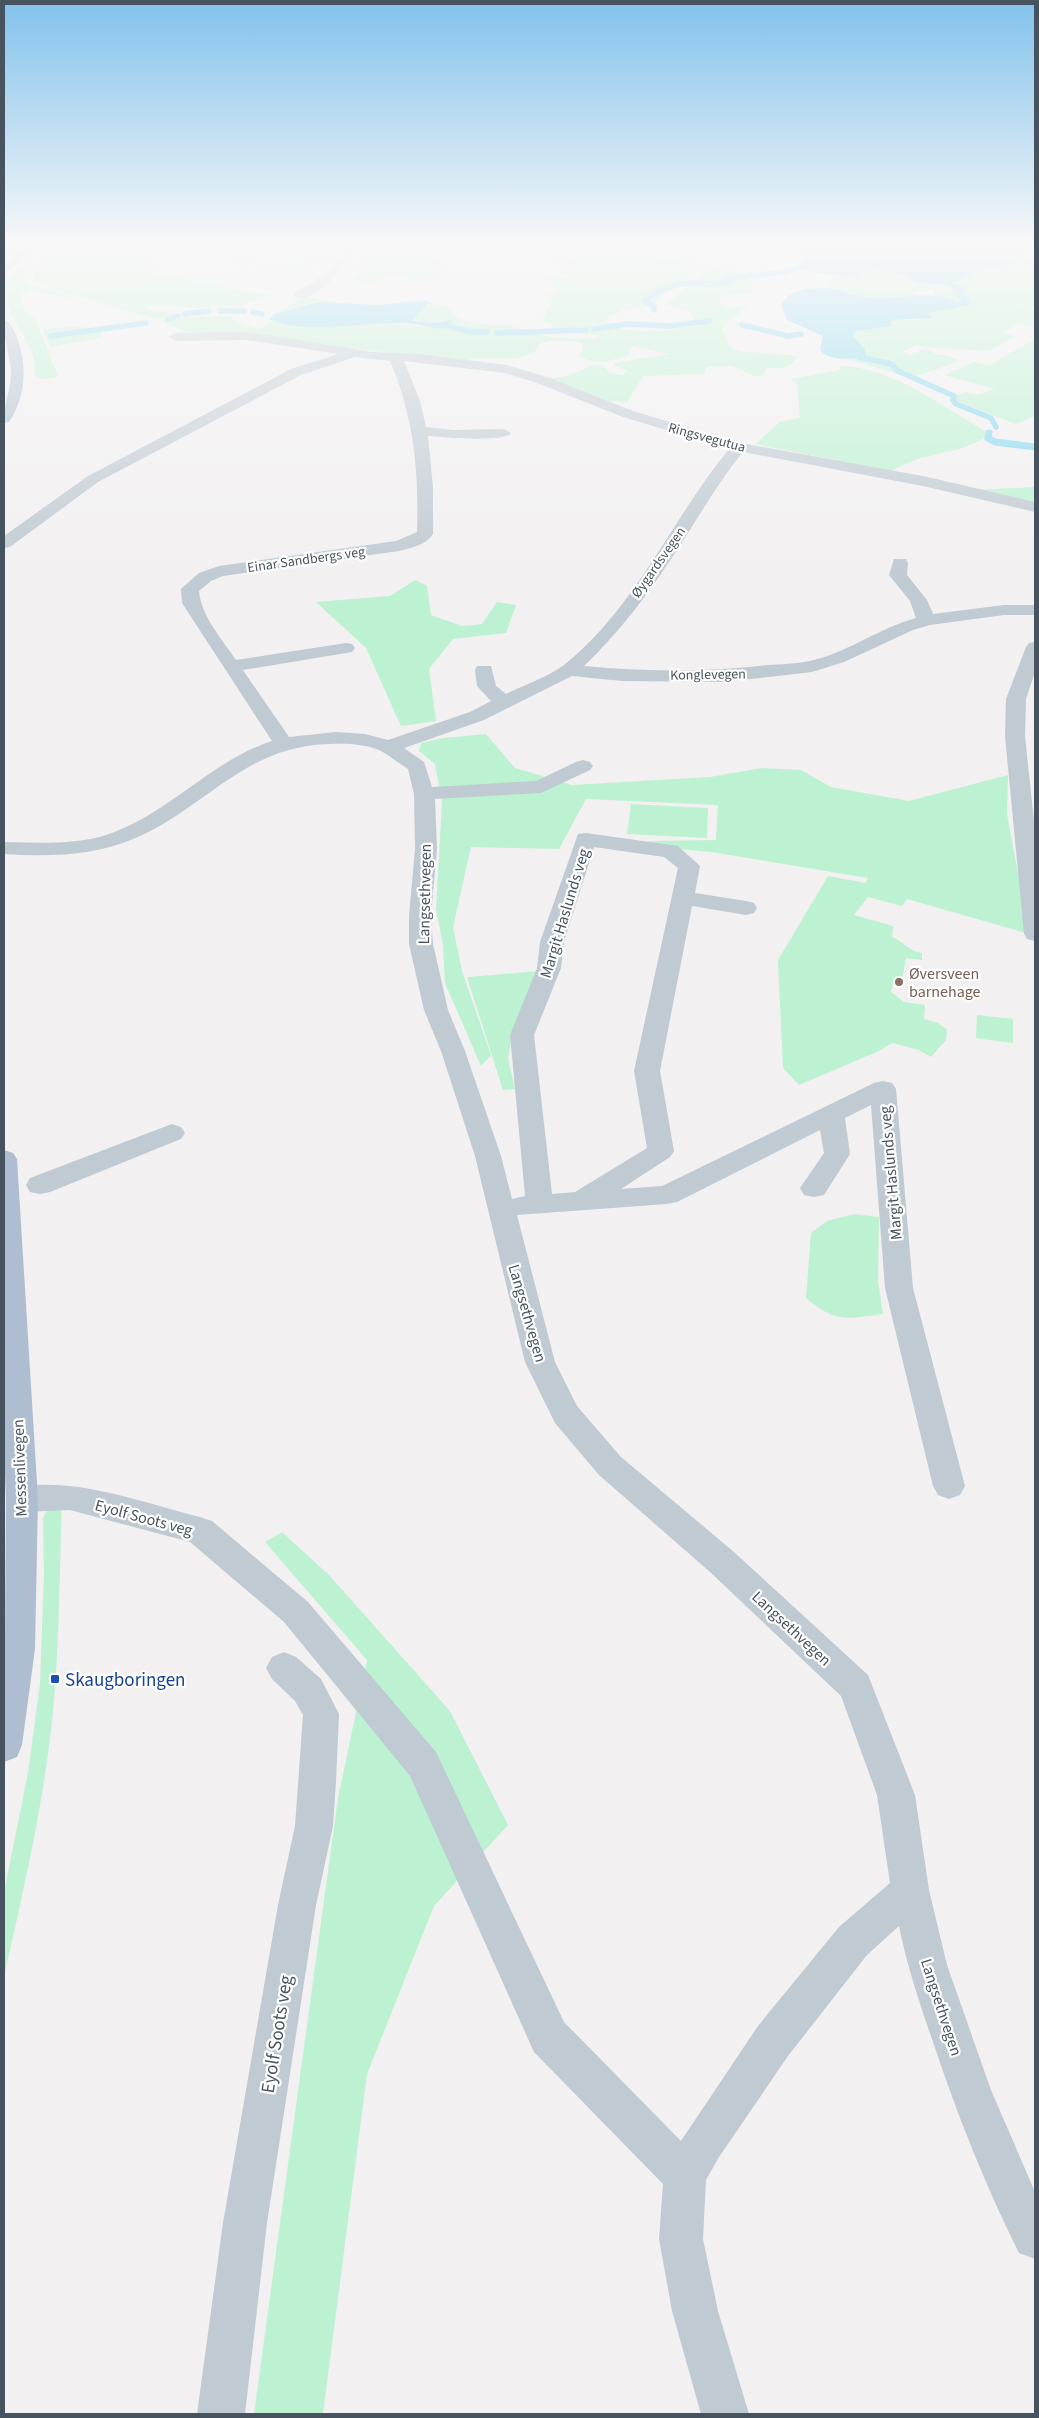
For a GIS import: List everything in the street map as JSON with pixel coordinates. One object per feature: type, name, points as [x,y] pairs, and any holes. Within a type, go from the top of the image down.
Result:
[{"type":"main road","points":[[4,418],[16,392],[18,367],[16,357]]},
{"type":"main road","name":"Messenlivegen","points":[[4,1159],[22,1499],[18,1649],[4,1745]]},
{"type":"street","points":[[4,543],[93,479],[296,372],[347,357]]},
{"type":"street","name":"Einar Sandbergs veg","points":[[284,744],[191,603],[190,589],[205,577],[219,572],[399,546],[419,539],[424,534],[426,502],[421,432],[408,386],[394,357]]},
{"type":"street","name":"Ringsvegutua","points":[[394,357],[448,360],[507,369],[542,380],[636,416],[739,447],[914,480],[1035,507]]},
{"type":"street","points":[[421,432],[453,434],[504,433]]},
{"type":"street","name":"Øygardsvegen","points":[[569,670],[596,645],[643,587],[716,477],[739,447]]},
{"type":"street","points":[[900,563],[898,575],[918,600],[923,615],[929,620]]},
{"type":"street","name":"Konglevegen","points":[[569,670],[622,675],[724,676],[812,666],[837,658],[907,626],[929,620],[1004,610],[1035,610]]},
{"type":"street","points":[[1035,647],[1016,699],[1015,736],[1035,934]]},
{"type":"street","points":[[231,666],[346,648]]},
{"type":"street","points":[[484,670],[484,682],[489,690],[505,702]]},
{"type":"street","points":[[388,747],[415,736],[445,728],[505,702],[569,670]]},
{"type":"street","name":"Langsethvegen","points":[[4,848],[47,850],[96,844],[129,834],[164,816],[224,772],[253,755],[284,744],[324,738],[374,742],[388,747],[416,766],[424,793],[426,849],[420,916],[421,944],[436,1010],[453,1051],[488,1156],[540,1362],[566,1414],[610,1466],[722,1562],[855,1686],[896,1795],[910,1890],[927,1965],[970,2093],[1029,2209]]},
{"type":"street","points":[[424,793],[541,787],[583,766]]},
{"type":"street","name":"Margit Haslunds veg","points":[[539,1204],[522,1035],[549,968],[552,942],[586,840],[670,851],[689,866],[647,1071],[661,1151],[582,1201]]},
{"type":"street","name":"Langsethvegen","points":[[4,864],[47,850]]},
{"type":"street","points":[[682,898],[746,908]]},
{"type":"street","name":"Margit Haslunds veg","points":[[500,1208],[666,1195],[883,1089],[899,1288],[949,1486]]},
{"type":"street","points":[[814,1188],[837,1154],[830,1115]]},
{"type":"street","points":[[40,1185],[172,1133]]},
{"type":"street","name":"Eyolf Soots veg","points":[[22,1499],[70,1498],[200,1531],[296,1612],[423,1764],[550,2038],[685,2176]]},
{"type":"street","name":"Eyolf Soots veg","points":[[221,2414],[245,2223],[297,1905],[314,1826],[318,1781],[321,1714],[308,1690],[284,1668]]},
{"type":"street","points":[[725,2414],[695,2311],[681,2239],[685,2176],[704,2142],[773,2041],[853,1942],[910,1890]]},
{"type":"green space","points":[[33,357],[50,357],[58,376],[41,379],[35,376]]},
{"type":"green space","points":[[434,357],[522,357],[518,358],[466,360]]},
{"type":"green space","points":[[582,357],[622,357],[597,362]]},
{"type":"green space","points":[[652,357],[797,357],[792,364],[780,368],[766,368],[764,374],[757,377],[732,366],[707,367],[704,374],[643,376],[627,402],[608,401],[547,378],[570,375],[589,366],[596,365],[603,367],[609,373],[623,375],[627,370],[614,366],[614,363]]},
{"type":"green space","points":[[859,357],[951,357],[960,360],[930,372],[907,377],[848,359]]},
{"type":"green space","points":[[1004,357],[1035,357],[1035,416],[1016,424],[956,401],[956,395],[968,392],[977,395],[995,389],[944,375],[974,362],[993,366],[991,364]]},
{"type":"green space","points":[[840,366],[860,368],[898,381],[985,431],[987,437],[963,448],[917,459],[890,471],[756,444],[779,422],[800,418],[797,384],[790,379],[840,370]]},
{"type":"green space","points":[[1035,486],[1035,502],[976,490],[1032,487]]},
{"type":"green space","points":[[415,580],[427,586],[431,615],[462,626],[482,624],[497,602],[516,605],[506,633],[453,639],[429,669],[436,721],[401,726],[366,648],[316,602],[390,596]]},
{"type":"green space","points":[[486,734],[515,768],[572,785],[710,777],[762,768],[801,770],[831,787],[909,801],[1008,775],[1007,814],[1029,934],[907,899],[902,906],[868,897],[854,915],[893,926],[892,937],[922,953],[922,960],[906,958],[902,980],[894,979],[891,992],[904,1002],[925,1005],[924,1019],[938,1023],[947,1030],[946,1040],[931,1057],[919,1050],[892,1043],[879,1051],[799,1085],[783,1068],[778,960],[828,876],[866,883],[868,878],[711,852],[658,847],[648,841],[716,840],[718,805],[586,799],[559,849],[471,847],[453,927],[462,971],[491,1055],[481,1066],[445,983],[443,944],[436,909],[442,803],[435,764],[419,751],[421,743],[444,738]]},
{"type":"green space","points":[[631,804],[708,808],[707,838],[627,834]]},
{"type":"green space","points":[[540,971],[514,1025],[508,1058],[515,1089],[503,1090],[467,977]]},
{"type":"green space","points":[[977,1015],[1013,1019],[1013,1043],[976,1038]]},
{"type":"green space","points":[[854,1214],[879,1217],[878,1281],[883,1314],[851,1318],[842,1317],[825,1312],[806,1298],[811,1233],[827,1221]]},
{"type":"green space","points":[[62,1497],[57,1648],[50,1739],[36,1829],[4,1976],[4,1892],[28,1773],[40,1684],[44,1573],[43,1518],[53,1498]]},
{"type":"green space","points":[[282,1532],[329,1575],[450,1711],[508,1825],[434,1906],[367,2074],[323,2414],[254,2414],[338,1798],[367,1660],[265,1542]]},
{"type":"water","points":[[830,357],[859,357],[848,359]]},
{"type":"waterway","points":[[859,357],[891,364],[898,371],[954,396],[953,400],[956,404],[991,418],[996,427]]},
{"type":"waterway","points":[[989,433],[988,438],[995,442],[1035,447]]},
{"type":"place","name":"Øversveen barnehage","points":[[899,982]]},
{"type":"place","name":"Skaugboringen","points":[[55,1679]]}]
